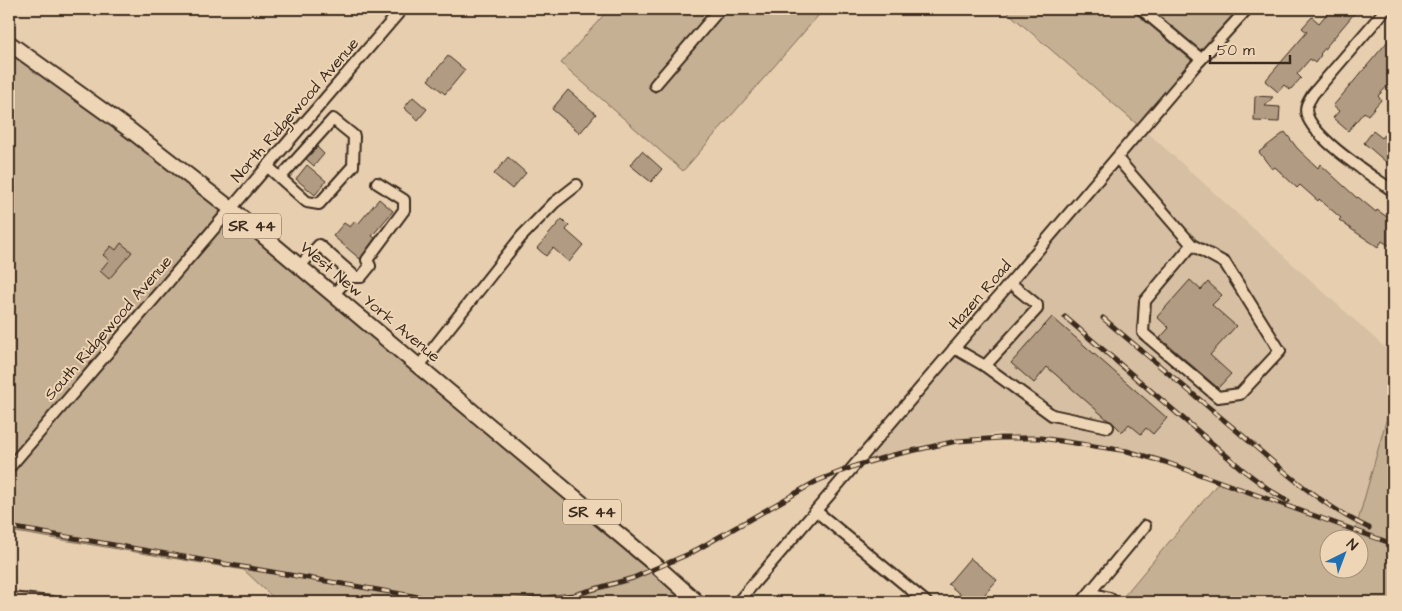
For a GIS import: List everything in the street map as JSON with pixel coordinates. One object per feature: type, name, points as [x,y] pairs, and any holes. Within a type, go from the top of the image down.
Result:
[{"type":"main road","name":"West New York Avenue","points":[[9,43],[130,130],[230,208],[697,602]]},
{"type":"street","name":"North Ridgewood Avenue","points":[[230,208],[402,9]]},
{"type":"street","points":[[655,85],[720,9]]},
{"type":"street","points":[[1140,9],[1201,59]]},
{"type":"street","name":"Hazen Road","points":[[738,602],[1201,59],[1247,9]]},
{"type":"street","points":[[1386,9],[1313,94],[1306,106],[1307,115],[1316,131],[1341,153],[1393,191]]},
{"type":"street","points":[[267,166],[280,178],[307,202],[319,204],[353,166],[354,136],[333,119],[280,178]]},
{"type":"street","points":[[1117,158],[1192,245],[1225,264],[1280,351],[1240,394],[1218,397],[1143,333],[1144,301],[1192,245]]},
{"type":"street","points":[[349,278],[361,277],[370,266],[367,260],[404,210],[404,200],[377,183]]},
{"type":"street","points":[[419,366],[522,237],[554,203],[577,185]]},
{"type":"street","name":"South Ridgewood Avenue","points":[[9,468],[230,208]]},
{"type":"street","points":[[300,266],[319,245],[352,274],[334,294]]},
{"type":"street","points":[[985,366],[1037,308],[1036,305],[1010,283]]},
{"type":"street","points":[[954,348],[985,366],[1052,415],[1108,427]]},
{"type":"street","points":[[816,511],[926,602]]},
{"type":"street","points":[[1082,602],[1145,526]]},
{"type":"street","points":[[1090,593],[1109,598],[1114,602]]},
{"type":"street","points":[[9,598],[52,602]]},
{"type":"shaded area","points":[[609,9],[713,9],[647,86],[655,93],[727,9],[824,9],[683,171],[561,63]]},
{"type":"shaded area","points":[[1004,9],[1131,9],[1192,61],[1138,125]]},
{"type":"shaded area","points":[[1150,9],[1240,9],[1201,51]]},
{"type":"shaded area","points":[[9,52],[144,148],[222,209],[9,459]]},
{"type":"shaded area","points":[[1147,132],[1393,355],[1393,396],[1356,528],[1342,528],[1219,482],[1114,449],[1000,433],[919,445],[860,468]]},
{"type":"shaded area","points":[[231,216],[655,572],[688,602],[278,602],[244,570],[9,531],[9,476]]},
{"type":"shaded area","points":[[1393,396],[1393,602],[1119,602],[1219,482],[1344,528],[1320,528],[1320,578],[1370,578],[1370,528],[1356,528]]},
{"type":"building","points":[[1331,9],[1358,9],[1320,54],[1315,63],[1310,59],[1297,74],[1301,78],[1290,90],[1284,85],[1278,92],[1265,81],[1307,32],[1302,28],[1312,17],[1319,23]]},
{"type":"building","points":[[1388,41],[1393,45],[1393,80],[1378,96],[1381,100],[1368,115],[1364,112],[1348,131],[1333,118],[1339,111],[1333,106]]},
{"type":"building","points":[[448,56],[465,70],[445,94],[428,80]]},
{"type":"building","points":[[568,90],[596,114],[580,133],[552,109]]},
{"type":"building","points":[[1255,96],[1273,97],[1265,106],[1280,107],[1279,122],[1254,121]]},
{"type":"building","points":[[413,97],[427,109],[418,120],[404,108]]},
{"type":"building","points":[[1393,124],[1393,168],[1364,143],[1373,131],[1382,138]]},
{"type":"building","points":[[1285,132],[1297,148],[1318,168],[1320,164],[1357,198],[1376,212],[1377,210],[1393,221],[1393,248],[1382,241],[1378,247],[1339,220],[1341,218],[1300,185],[1297,188],[1275,167],[1272,169],[1259,152]]},
{"type":"building","points":[[317,147],[324,154],[314,166],[306,159]]},
{"type":"building","points":[[642,151],[662,169],[651,182],[630,165]]},
{"type":"building","points":[[508,157],[526,173],[512,189],[494,174]]},
{"type":"building","points":[[307,165],[326,181],[315,195],[296,179]]},
{"type":"building","points":[[379,199],[393,211],[372,236],[375,238],[360,259],[333,236],[344,223],[350,227],[355,221],[358,224]]},
{"type":"building","points":[[562,219],[569,226],[566,230],[583,245],[569,262],[553,248],[546,256],[537,248]]},
{"type":"building","points":[[121,243],[132,252],[109,279],[100,271],[109,260],[103,255],[111,246],[116,250]]},
{"type":"building","points":[[1190,280],[1201,290],[1208,282],[1222,295],[1212,305],[1236,326],[1210,355],[1231,374],[1218,388],[1160,338],[1169,328],[1157,317]]},
{"type":"building","points":[[1052,317],[1167,418],[1153,434],[1146,428],[1141,434],[1129,424],[1122,432],[1047,367],[1034,383],[1011,363]]},
{"type":"building","points":[[970,558],[997,580],[978,602],[969,602],[948,584]]},
{"type":"railway","points":[[1065,317],[1243,470],[1288,501]]},
{"type":"railway","points":[[1103,318],[1303,486],[1335,509],[1369,528]]},
{"type":"railway","points":[[502,602],[574,595],[633,578],[691,553],[817,481],[855,466],[893,455],[957,441],[1001,438],[1041,438],[1127,451],[1165,462],[1393,544]]},
{"type":"railway","points":[[9,527],[431,599],[482,602]]}]
